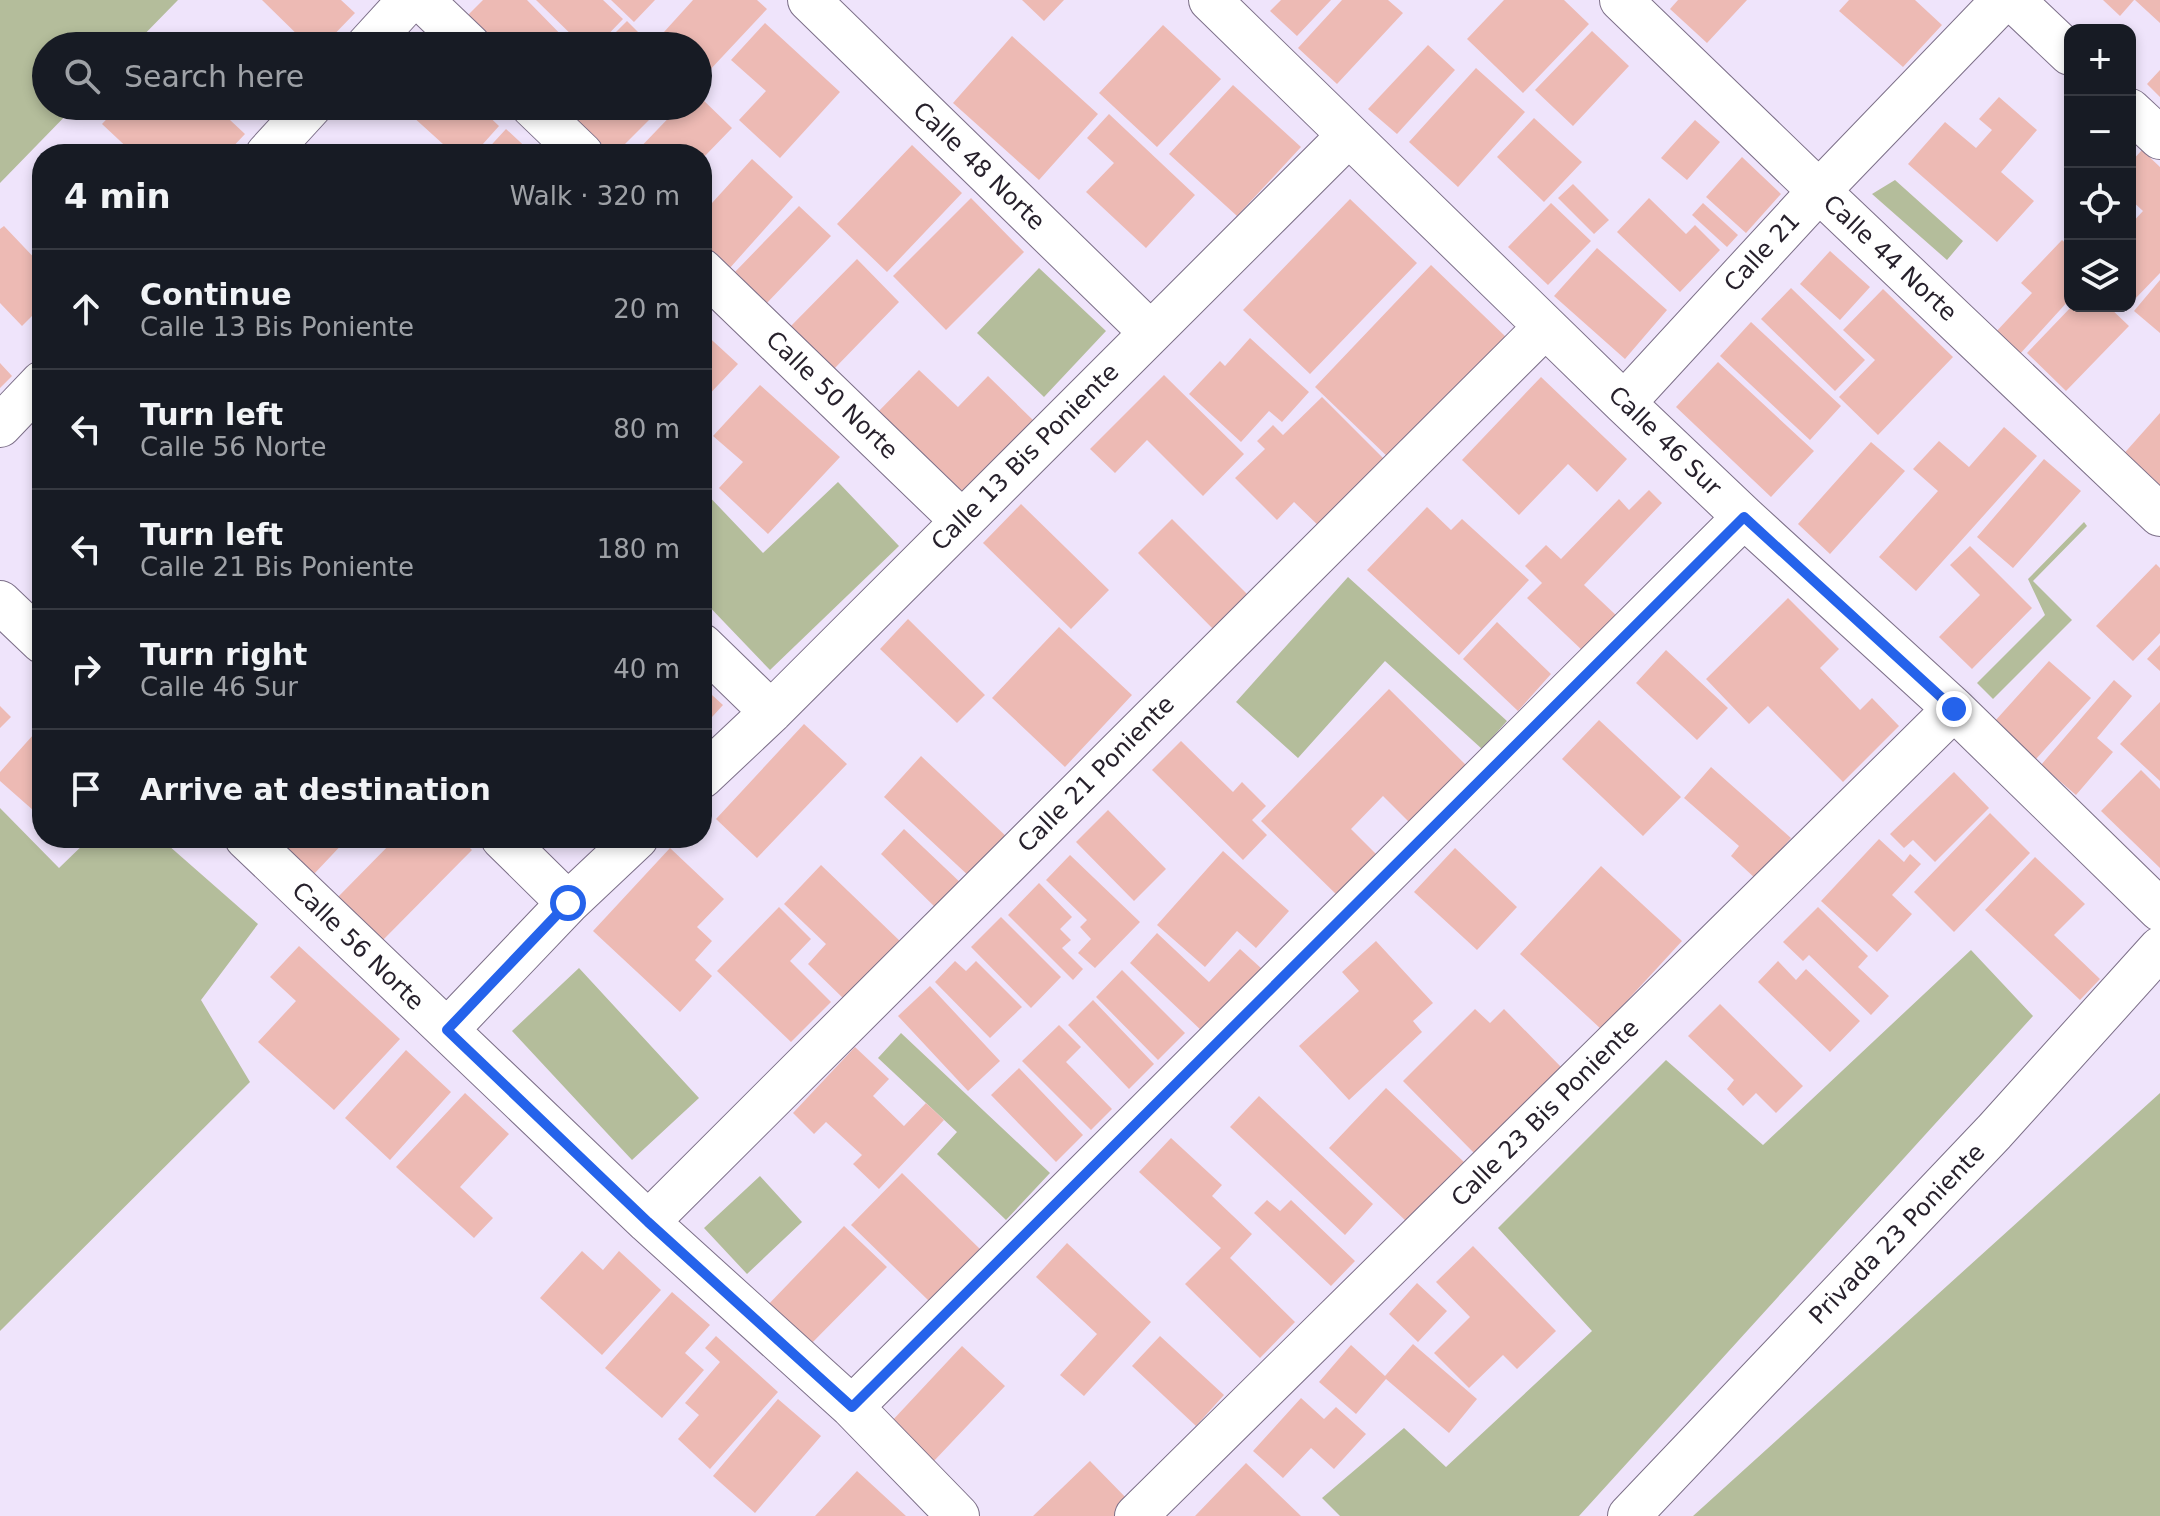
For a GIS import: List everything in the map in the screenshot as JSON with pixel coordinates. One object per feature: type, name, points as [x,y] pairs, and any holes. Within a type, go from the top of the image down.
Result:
[{"type":"street","points":[[380,32],[409,0]]},
{"type":"street","points":[[422,0],[455,32]]},
{"type":"street","name":"Calle 48 Norte","points":[[809,0],[1150,332]]},
{"type":"street","name":"Calle 46 Sur","points":[[1210,0],[1624,403],[1954,709],[2160,910]]},
{"type":"street","name":"Calle 44 Norte","points":[[1621,0],[2160,515]]},
{"type":"street","name":"Calle 21","points":[[1624,403],[1819,191],[2003,0]]},
{"type":"street","points":[[2013,0],[2064,48]]},
{"type":"street","points":[[2136,116],[2160,138]]},
{"type":"street","points":[[276,144],[298,120]]},
{"type":"street","points":[[547,120],[572,144]]},
{"type":"street","name":"Calle 13 Bis Poniente","points":[[712,768],[1348,136]]},
{"type":"street","name":"Calle 50 Norte","points":[[712,280],[962,521]]},
{"type":"street","name":"Calle 21 Poniente","points":[[648,1222],[1545,327]]},
{"type":"street","points":[[0,426],[32,395]]},
{"type":"street","points":[[852,1407],[1744,517]]},
{"type":"street","points":[[0,602],[32,632]]},
{"type":"street","points":[[712,655],[771,712]]},
{"type":"street","name":"Calle 23 Bis Poniente","points":[[1136,1516],[1954,709]]},
{"type":"street","name":"Calle 56 Norte","points":[[256,848],[648,1222],[852,1407],[958,1516]]},
{"type":"street","points":[[512,848],[568,903]]},
{"type":"street","points":[[447,1030],[568,903],[626,848]]},
{"type":"street","name":"Privada 23 Poniente","points":[[1629,1516],[1994,1132],[2160,948]]},
{"type":"green space","points":[[0,0],[178,0],[147,32],[32,32],[32,120],[61,120],[38,144],[32,144],[32,150],[0,183]]},
{"type":"green space","points":[[1895,180],[1963,241],[1947,260],[1872,194]]},
{"type":"green space","points":[[1039,268],[1106,331],[1044,397],[977,333]]},
{"type":"green space","points":[[838,482],[899,546],[770,670],[712,609],[712,499],[763,553]]},
{"type":"green space","points":[[2084,522],[2087,526],[2033,581],[2072,620],[1993,699],[1977,683],[2045,615],[2028,579]]},
{"type":"green space","points":[[1348,577],[1507,721],[1482,749],[1385,661],[1298,758],[1236,702]]},
{"type":"green space","points":[[0,808],[32,841],[32,848],[39,848],[59,868],[80,848],[171,848],[258,924],[201,1000],[250,1082],[0,1331]]},
{"type":"green space","points":[[1971,950],[2033,1016],[1579,1516],[1340,1516],[1322,1498],[1404,1428],[1446,1467],[1592,1331],[1498,1228],[1666,1060],[1763,1145]]},
{"type":"green space","points":[[579,968],[699,1098],[632,1160],[512,1031]]},
{"type":"green space","points":[[901,1033],[1050,1173],[1006,1220],[937,1154],[957,1132],[878,1058]]},
{"type":"green space","points":[[2160,1093],[2160,1516],[1693,1516]]},
{"type":"green space","points":[[760,1176],[802,1222],[747,1274],[704,1228]]},
{"type":"building","points":[[262,0],[341,0],[355,13],[337,32],[295,32]]},
{"type":"building","points":[[483,0],[527,0],[558,32],[481,32],[466,17]]},
{"type":"building","points":[[536,0],[603,0],[623,19],[610,32],[569,32]]},
{"type":"building","points":[[611,0],[655,0],[634,22]]},
{"type":"building","points":[[693,0],[757,0],[767,9],[712,68],[712,32],[664,32]]},
{"type":"building","points":[[1022,0],[1064,0],[1044,21]]},
{"type":"building","points":[[1281,0],[1331,0],[1297,36],[1270,11]]},
{"type":"building","points":[[1342,0],[1388,0],[1403,13],[1337,84],[1298,48]]},
{"type":"building","points":[[1504,0],[1564,0],[1589,24],[1523,93],[1467,39]]},
{"type":"building","points":[[1678,0],[1747,0],[1707,43],[1670,9]]},
{"type":"building","points":[[1849,0],[1915,0],[1942,25],[1903,67],[1839,11]]},
{"type":"building","points":[[2103,0],[2134,0],[2120,16]]},
{"type":"building","points":[[2135,0],[2160,0],[2160,23]]},
{"type":"building","points":[[627,21],[638,32],[616,32]]},
{"type":"building","points":[[765,23],[840,92],[780,158],[739,120],[766,91],[731,60]]},
{"type":"building","points":[[1163,25],[1221,79],[1157,147],[1099,93]]},
{"type":"building","points":[[1592,31],[1629,66],[1573,126],[1535,90]]},
{"type":"building","points":[[1012,36],[1098,114],[1039,180],[953,103]]},
{"type":"building","points":[[1428,45],[1455,70],[1397,134],[1368,109]]},
{"type":"building","points":[[1476,68],[1525,112],[1458,187],[1409,142]]},
{"type":"building","points":[[2160,70],[2160,97],[2147,84]]},
{"type":"building","points":[[1233,85],[1301,147],[1237,216],[1169,154]]},
{"type":"building","points":[[1999,97],[2037,130],[2001,172],[2034,201],[1997,242],[1908,164],[1945,122],[1976,148],[1992,130],[1979,119]]},
{"type":"building","points":[[712,109],[732,128],[712,149],[712,144],[644,144],[667,120],[712,120]]},
{"type":"building","points":[[1109,114],[1195,195],[1146,248],[1086,192],[1114,163],[1087,138]]},
{"type":"building","points":[[1534,118],[1582,162],[1544,202],[1497,157]]},
{"type":"building","points":[[106,120],[230,120],[245,134],[236,144],[123,144],[102,124]]},
{"type":"building","points":[[416,120],[493,120],[499,126],[483,144],[443,144]]},
{"type":"building","points":[[577,120],[649,120],[625,144],[601,144]]},
{"type":"building","points":[[1695,120],[1720,142],[1687,180],[1661,158]]},
{"type":"building","points":[[506,129],[522,144],[492,144]]},
{"type":"building","points":[[912,145],[962,193],[887,272],[837,224]]},
{"type":"building","points":[[2142,150],[2160,167],[2160,273],[2136,298],[2136,219],[2143,211],[2136,205],[2136,156]]},
{"type":"building","points":[[1742,157],[1781,194],[1746,233],[1706,197]]},
{"type":"building","points":[[752,159],[793,197],[729,269],[712,254],[712,203]]},
{"type":"building","points":[[1573,184],[1609,220],[1594,234],[1558,198]]},
{"type":"building","points":[[971,198],[1024,252],[946,330],[893,276]]},
{"type":"building","points":[[1649,198],[1686,234],[1695,225],[1720,250],[1680,292],[1617,232]]},
{"type":"building","points":[[1350,199],[1417,263],[1310,374],[1243,310]]},
{"type":"building","points":[[1551,203],[1591,241],[1548,285],[1508,247]]},
{"type":"building","points":[[1703,203],[1738,235],[1727,247],[1692,215]]},
{"type":"building","points":[[799,206],[831,236],[765,305],[733,274]]},
{"type":"building","points":[[4,226],[32,255],[32,316],[22,326],[0,303],[0,229]]},
{"type":"building","points":[[2062,240],[2064,242],[2064,306],[2019,355],[1995,333],[2032,293],[2021,283]]},
{"type":"building","points":[[1597,248],[1667,310],[1625,359],[1554,296]]},
{"type":"building","points":[[1830,251],[1870,287],[1840,320],[1800,284]]},
{"type":"building","points":[[857,259],[899,302],[833,370],[789,328]]},
{"type":"building","points":[[1431,265],[1507,338],[1391,460],[1315,387]]},
{"type":"building","points":[[2160,280],[2160,333],[2135,312]]},
{"type":"building","points":[[1791,288],[1865,360],[1835,391],[1761,319]]},
{"type":"building","points":[[1883,289],[1953,357],[1878,435],[1839,397],[1875,360],[1843,330]]},
{"type":"building","points":[[2066,312],[2114,312],[2129,326],[2066,391],[2027,353]]},
{"type":"building","points":[[1751,322],[1841,406],[1810,440],[1720,356]]},
{"type":"building","points":[[1250,338],[1309,392],[1282,422],[1269,411],[1241,442],[1189,394],[1220,361],[1225,366]]},
{"type":"building","points":[[712,340],[738,364],[712,391]]},
{"type":"building","points":[[1718,362],[1814,451],[1771,497],[1676,407]]},
{"type":"building","points":[[0,363],[12,376],[0,388]]},
{"type":"building","points":[[919,370],[958,407],[988,376],[1035,422],[959,500],[874,416]]},
{"type":"building","points":[[1164,375],[1244,454],[1203,496],[1147,440],[1115,473],[1090,449]]},
{"type":"building","points":[[1541,377],[1627,459],[1597,492],[1568,464],[1519,515],[1462,460]]},
{"type":"building","points":[[760,385],[840,457],[768,534],[719,488],[743,462],[713,436]]},
{"type":"building","points":[[1322,397],[1389,464],[1323,530],[1294,502],[1277,520],[1235,478],[1265,449],[1257,441],[1273,425],[1283,435]]},
{"type":"building","points":[[2160,413],[2160,494],[2120,458]]},
{"type":"building","points":[[2004,427],[2037,456],[1916,591],[1879,557],[1938,491],[1913,469],[1939,441],[1969,467]]},
{"type":"building","points":[[1871,442],[1905,471],[1830,554],[1798,524]]},
{"type":"building","points":[[2044,459],[2081,491],[2013,568],[1977,537]]},
{"type":"building","points":[[1649,490],[1662,503],[1584,585],[1618,617],[1584,652],[1527,598],[1542,583],[1525,566],[1546,545],[1561,559],[1619,499],[1629,510]]},
{"type":"building","points":[[1021,504],[1109,590],[1071,629],[983,543]]},
{"type":"building","points":[[1427,507],[1451,530],[1462,519],[1529,580],[1459,655],[1367,570]]},
{"type":"building","points":[[1172,519],[1250,597],[1216,632],[1138,553]]},
{"type":"building","points":[[1970,546],[2032,608],[1972,669],[1939,637],[1980,595],[1950,565]]},
{"type":"building","points":[[2156,564],[2160,568],[2160,633],[2133,661],[2096,626]]},
{"type":"building","points":[[1788,598],[1839,649],[1820,668],[1860,710],[1872,698],[1899,726],[1843,782],[1768,706],[1749,724],[1706,679]]},
{"type":"building","points":[[908,619],[985,695],[957,723],[880,649]]},
{"type":"building","points":[[1497,622],[1551,674],[1518,711],[1463,659]]},
{"type":"building","points":[[1059,627],[1132,695],[1065,767],[992,698]]},
{"type":"building","points":[[2160,645],[2160,671],[2147,659]]},
{"type":"building","points":[[1666,650],[1728,708],[1697,740],[1636,683]]},
{"type":"building","points":[[2049,661],[2091,698],[2036,759],[1995,721]]},
{"type":"building","points":[[2114,680],[2132,696],[2097,738],[2113,752],[2076,795],[2041,765]]},
{"type":"building","points":[[1389,689],[1469,768],[1413,826],[1383,796],[1351,829],[1380,858],[1341,899],[1261,821]]},
{"type":"building","points":[[712,695],[723,705],[712,717]]},
{"type":"building","points":[[2160,702],[2160,781],[2120,744]]},
{"type":"building","points":[[0,706],[11,717],[0,728]]},
{"type":"building","points":[[1599,720],[1681,797],[1643,836],[1562,759]]},
{"type":"building","points":[[804,724],[847,764],[757,858],[716,819]]},
{"type":"building","points":[[32,736],[32,809],[0,781],[0,772]]},
{"type":"building","points":[[1181,741],[1233,792],[1242,782],[1266,806],[1252,820],[1267,835],[1243,860],[1152,770]]},
{"type":"building","points":[[921,756],[1008,838],[971,878],[884,797]]},
{"type":"building","points":[[1711,767],[1791,838],[1756,879],[1731,856],[1739,846],[1684,798]]},
{"type":"building","points":[[2141,770],[2160,789],[2160,868],[2101,811]]},
{"type":"building","points":[[1954,772],[1989,808],[1935,862],[1913,840],[1904,848],[1890,834]]},
{"type":"building","points":[[1108,810],[1166,869],[1134,901],[1076,842]]},
{"type":"building","points":[[1990,813],[2030,853],[1954,932],[1914,892]]},
{"type":"building","points":[[904,829],[964,886],[940,912],[881,854]]},
{"type":"building","points":[[1879,839],[1904,862],[1910,854],[1921,864],[1892,895],[1912,914],[1877,952],[1821,901]]},
{"type":"building","points":[[287,848],[339,848],[314,874]]},
{"type":"building","points":[[386,848],[472,850],[382,941],[338,897]]},
{"type":"building","points":[[670,848],[724,899],[697,927],[712,941],[695,960],[712,976],[680,1012],[593,931]]},
{"type":"building","points":[[1455,848],[1517,907],[1477,950],[1414,892]]},
{"type":"building","points":[[1223,851],[1289,911],[1256,948],[1237,931],[1205,967],[1157,925]]},
{"type":"building","points":[[1070,855],[1140,922],[1095,968],[1078,953],[1091,939],[1080,927],[1087,920],[1046,880]]},
{"type":"building","points":[[2035,857],[2085,904],[2054,935],[2100,979],[2080,1000],[1985,910]]},
{"type":"building","points":[[821,865],[902,943],[846,1001],[808,964],[826,944],[784,904]]},
{"type":"building","points":[[1601,866],[1682,941],[1601,1029],[1520,954]]},
{"type":"building","points":[[1039,883],[1072,917],[1060,929],[1071,940],[1062,948],[1083,969],[1073,980],[1008,915]]},
{"type":"building","points":[[779,907],[811,939],[790,961],[831,1002],[791,1042],[717,971]]},
{"type":"building","points":[[1818,907],[1868,956],[1858,967],[1889,996],[1871,1015],[1809,955],[1803,961],[1783,942]]},
{"type":"building","points":[[1001,917],[1061,977],[1031,1008],[971,947]]},
{"type":"building","points":[[1157,933],[1209,982],[1240,949],[1262,969],[1203,1032],[1130,963]]},
{"type":"building","points":[[1376,941],[1433,1003],[1413,1021],[1422,1032],[1349,1100],[1299,1046],[1359,991],[1342,972]]},
{"type":"building","points":[[299,946],[400,1039],[334,1110],[258,1042],[296,1001],[270,977]]},
{"type":"building","points":[[955,961],[966,971],[976,961],[1022,1007],[990,1038],[935,982]]},
{"type":"building","points":[[1778,961],[1796,980],[1806,969],[1860,1021],[1830,1052],[1758,982]]},
{"type":"building","points":[[1122,970],[1185,1033],[1158,1060],[1096,997]]},
{"type":"building","points":[[930,986],[1000,1061],[968,1091],[898,1016]]},
{"type":"building","points":[[1093,1000],[1154,1064],[1129,1089],[1068,1025]]},
{"type":"building","points":[[1720,1004],[1803,1086],[1776,1113],[1756,1093],[1743,1106],[1727,1089],[1734,1080],[1688,1036]]},
{"type":"building","points":[[1475,1009],[1490,1023],[1504,1009],[1562,1068],[1475,1154],[1403,1081]]},
{"type":"building","points":[[1059,1025],[1081,1047],[1066,1062],[1112,1109],[1091,1130],[1022,1061]]},
{"type":"building","points":[[855,1047],[889,1079],[873,1096],[904,1126],[926,1103],[944,1120],[879,1189],[853,1164],[862,1155],[826,1122],[814,1134],[793,1113]]},
{"type":"building","points":[[406,1050],[451,1092],[390,1160],[345,1118]]},
{"type":"building","points":[[1019,1068],[1083,1135],[1056,1162],[991,1095]]},
{"type":"building","points":[[1386,1088],[1464,1162],[1407,1222],[1329,1148]]},
{"type":"building","points":[[465,1093],[509,1134],[460,1187],[493,1218],[474,1238],[396,1167]]},
{"type":"building","points":[[1259,1096],[1373,1204],[1345,1235],[1230,1127]]},
{"type":"building","points":[[1171,1138],[1222,1185],[1212,1196],[1252,1234],[1230,1258],[1295,1322],[1260,1358],[1185,1284],[1221,1248],[1139,1172]]},
{"type":"building","points":[[902,1173],[980,1249],[929,1301],[851,1225]]},
{"type":"building","points":[[1267,1200],[1280,1211],[1291,1200],[1355,1261],[1331,1286],[1254,1213]]},
{"type":"building","points":[[844,1226],[887,1267],[805,1350],[763,1310]]},
{"type":"building","points":[[1067,1243],[1151,1322],[1084,1396],[1060,1375],[1097,1334],[1036,1277]]},
{"type":"building","points":[[1473,1246],[1556,1331],[1517,1369],[1503,1355],[1469,1388],[1434,1353],[1470,1317],[1436,1282]]},
{"type":"building","points":[[582,1251],[603,1270],[619,1251],[661,1290],[602,1355],[540,1298]]},
{"type":"building","points":[[1417,1283],[1447,1311],[1418,1342],[1389,1314]]},
{"type":"building","points":[[672,1292],[710,1325],[685,1353],[704,1370],[662,1418],[605,1368]]},
{"type":"building","points":[[716,1336],[778,1392],[710,1469],[678,1439],[699,1415],[685,1403],[720,1362],[705,1348]]},
{"type":"building","points":[[1160,1336],[1224,1395],[1196,1426],[1132,1366]]},
{"type":"building","points":[[1413,1344],[1477,1399],[1449,1433],[1386,1379],[1356,1414],[1319,1382],[1351,1345],[1385,1376]]},
{"type":"building","points":[[962,1346],[1005,1386],[933,1462],[891,1422]]},
{"type":"building","points":[[1301,1398],[1324,1419],[1336,1407],[1366,1434],[1334,1469],[1311,1448],[1283,1478],[1253,1451]]},
{"type":"building","points":[[778,1399],[821,1436],[755,1513],[713,1476]]},
{"type":"building","points":[[1090,1461],[1132,1504],[1119,1516],[1033,1516]]},
{"type":"building","points":[[1246,1463],[1301,1516],[1195,1516]]},
{"type":"building","points":[[857,1471],[906,1516],[815,1516]]},
{"type":"route","points":[[568,903],[447,1030],[648,1222],[852,1407],[1744,517],[1954,709]]}]
